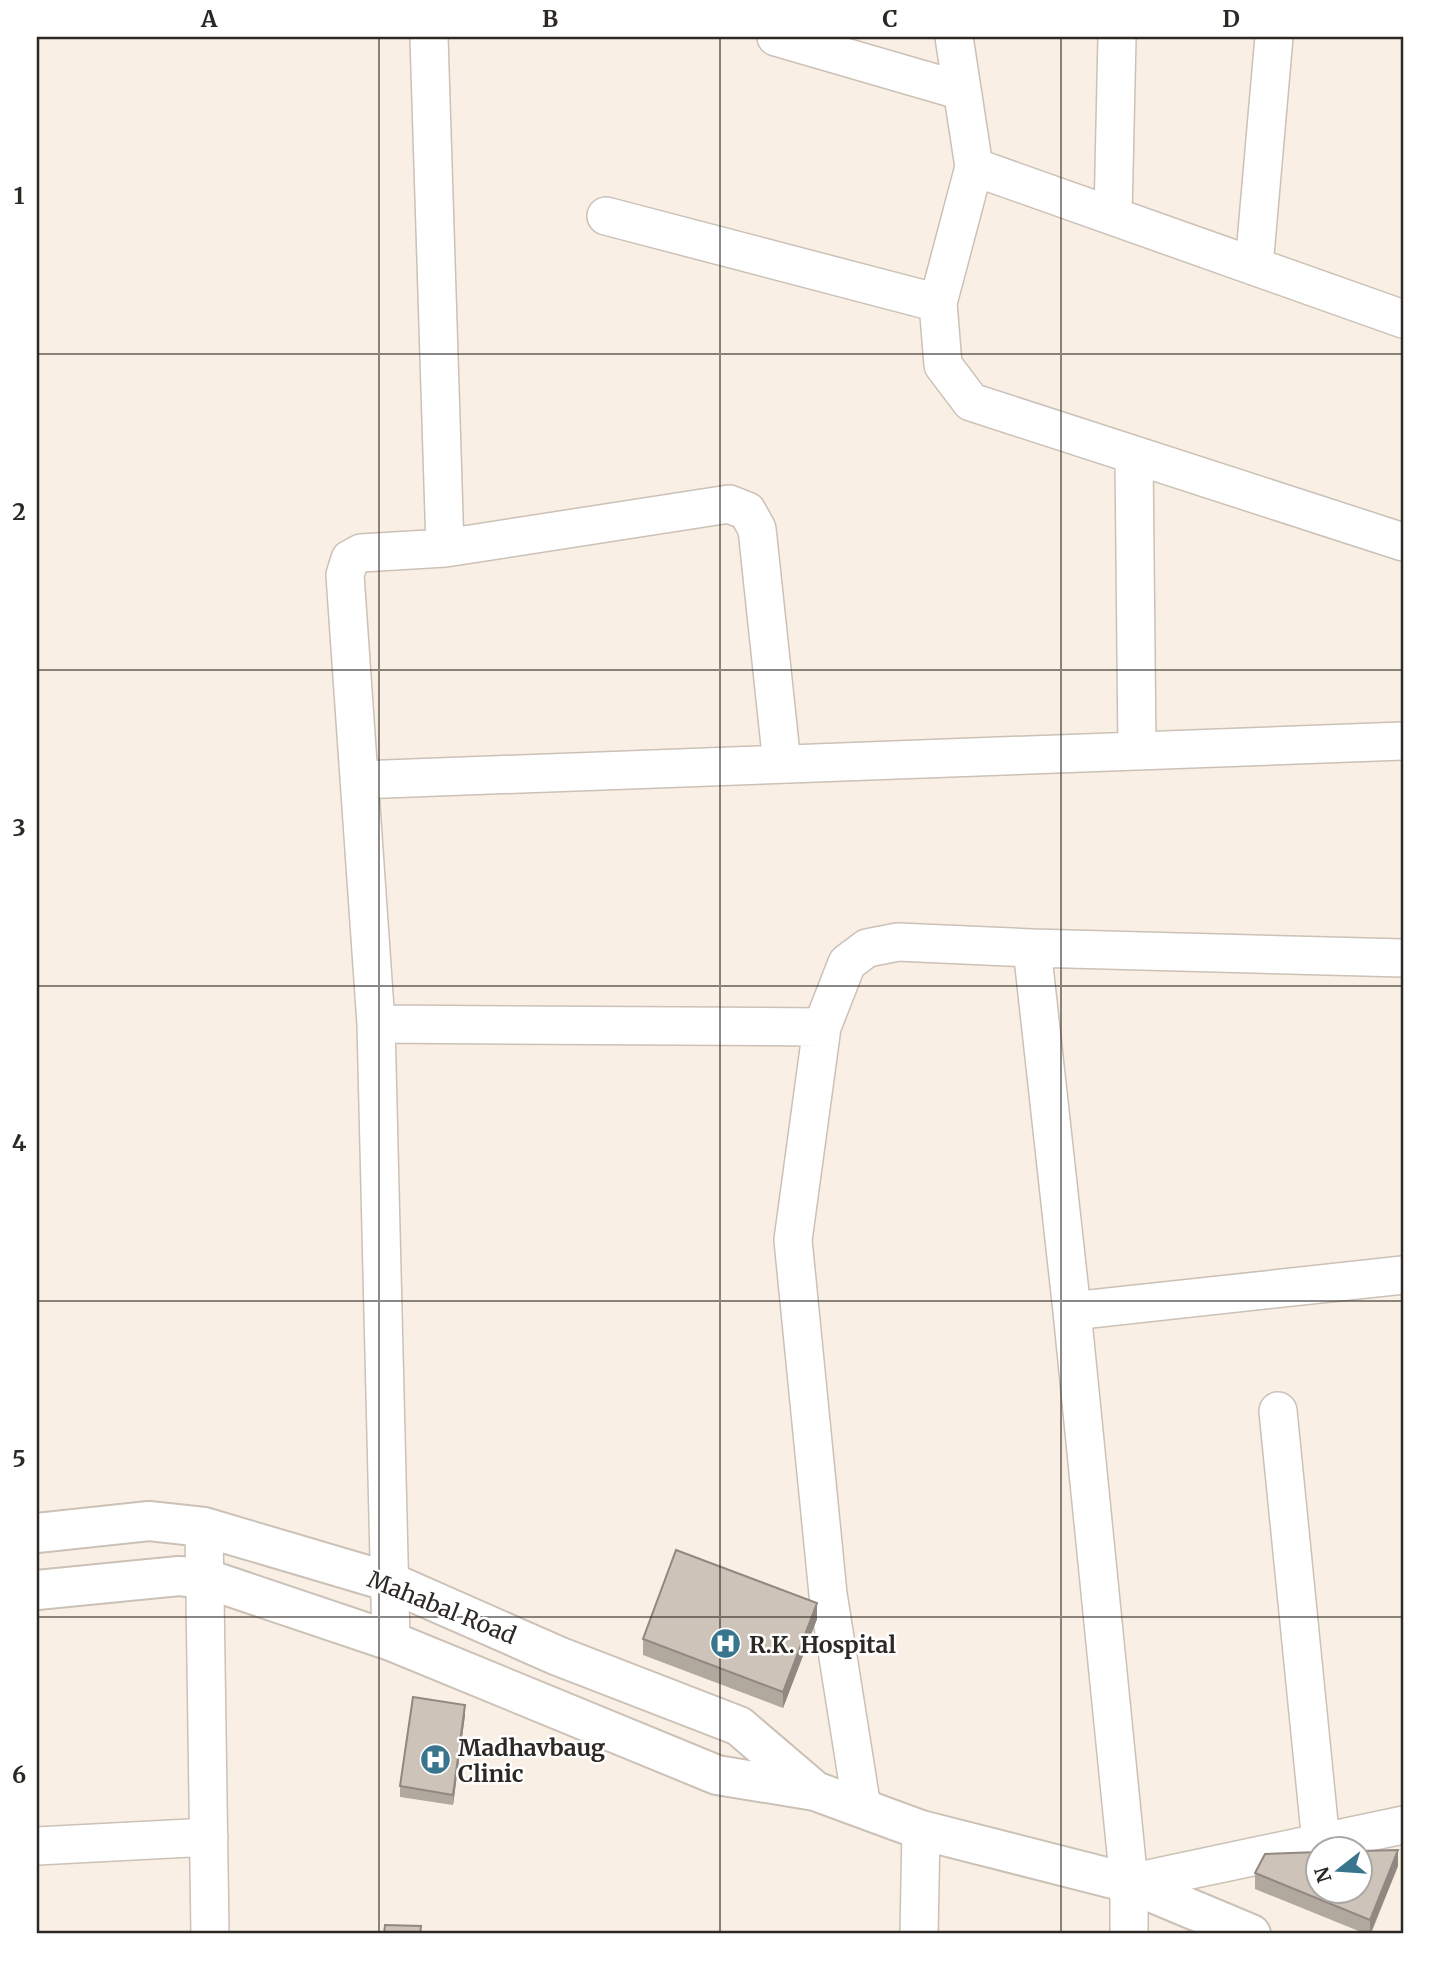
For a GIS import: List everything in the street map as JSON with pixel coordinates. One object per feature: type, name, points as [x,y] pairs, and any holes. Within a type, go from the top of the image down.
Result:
[{"type":"main road","name":"Mahabal Road","points":[[37,1533],[149,1521],[204,1527],[390,1583],[558,1656],[739,1726],[815,1791]]},
{"type":"main road","points":[[37,1590],[179,1576],[207,1579],[391,1641],[717,1775],[815,1791],[921,1830],[1129,1883],[1251,1934]]},
{"type":"street","points":[[429,37],[445,548]]},
{"type":"street","points":[[776,37],[962,90]]},
{"type":"street","points":[[954,37],[974,167],[938,303],[943,365],[971,402],[1403,542]]},
{"type":"street","points":[[1113,216],[1117,37]]},
{"type":"street","points":[[1254,266],[1274,37]]},
{"type":"street","points":[[974,167],[1403,319]]},
{"type":"street","points":[[606,216],[938,303]]},
{"type":"street","points":[[1134,456],[1137,751]]},
{"type":"street","points":[[391,1641],[376,1024],[345,575],[350,559],[361,553],[445,548],[729,504],[747,511],[757,529],[782,764]]},
{"type":"street","points":[[359,780],[1403,741]]},
{"type":"street","points":[[862,1808],[828,1594],[793,1240],[822,1027],[847,963],[867,948],[898,942],[1403,958]]},
{"type":"street","points":[[1032,948],[1072,1311],[1129,1883],[1129,1934]]},
{"type":"street","points":[[376,1024],[822,1027]]},
{"type":"street","points":[[1072,1311],[1403,1275]]},
{"type":"street","points":[[1278,1410],[1320,1834]]},
{"type":"street","points":[[204,1527],[207,1579],[210,1934]]},
{"type":"street","points":[[1362,1834],[1403,1825]]},
{"type":"street","points":[[919,1934],[921,1830]]},
{"type":"street","points":[[37,1846],[209,1837]]},
{"type":"street","points":[[1129,1883],[1304,1847]]},
{"type":"building","points":[[676,1550],[817,1603],[783,1692],[643,1639]]},
{"type":"building","points":[[413,1697],[465,1705],[453,1795],[400,1786]]},
{"type":"building","points":[[1398,1850],[1370,1920],[1331,1904],[1374,1904],[1374,1851]]},
{"type":"building","points":[[1304,1853],[1304,1893],[1255,1873],[1265,1854]]},
{"type":"building","points":[[385,1925],[421,1926],[420,1934],[384,1934]]},
{"type":"place","name":"R.K. Hospital","points":[[726,1644]]},
{"type":"place","name":"Madhavbaug Clinic","points":[[435,1760]]}]
